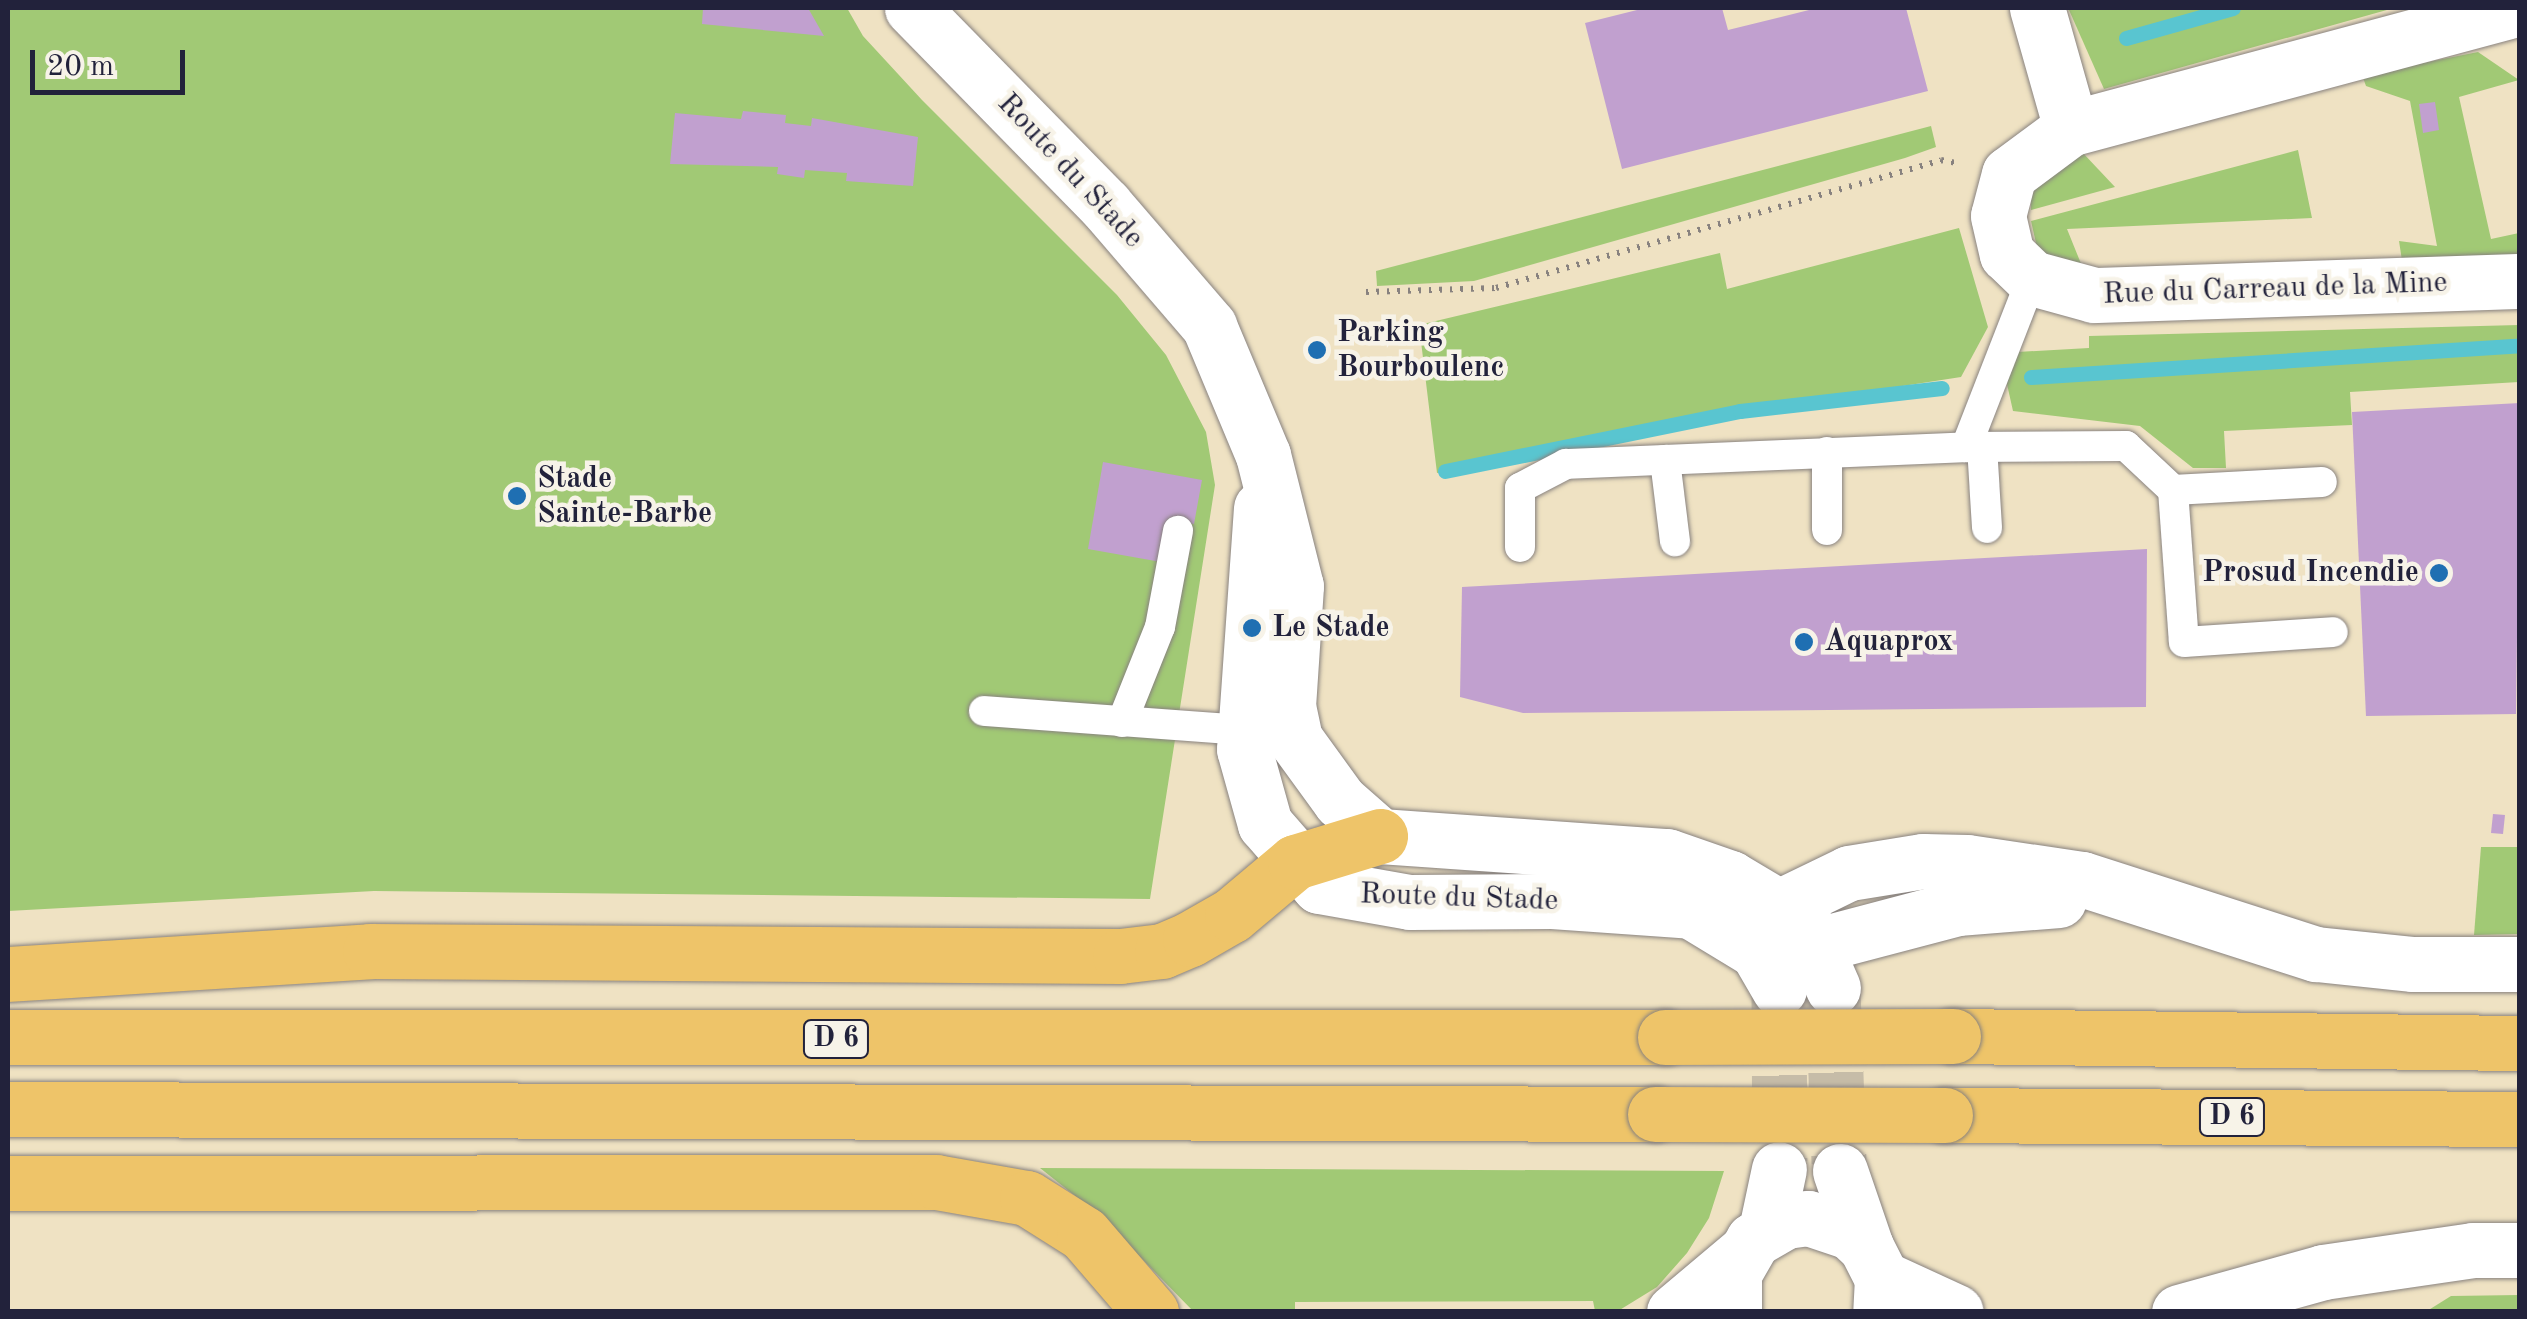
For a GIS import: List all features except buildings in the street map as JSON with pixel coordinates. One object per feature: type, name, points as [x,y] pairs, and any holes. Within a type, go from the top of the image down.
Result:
[{"type":"highway","points":[[8,974],[370,951],[1120,956],[1162,951],[1190,939],[1232,915],[1295,862],[1380,836]]},
{"type":"highway","name":"D 6","points":[[8,1038],[1953,1036],[2520,1043]]},
{"type":"highway","name":"D 6","points":[[8,1109],[2520,1119]]},
{"type":"highway","points":[[8,1182],[936,1182],[1027,1198],[1084,1234],[1141,1308]]},
{"type":"street","name":"Route du Stade","points":[[912,8],[1210,326],[1264,456],[1269,731],[1380,836],[1667,856],[1773,948]]},
{"type":"street","points":[[2037,8],[2071,128]]},
{"type":"street","points":[[2032,278],[2006,254],[1998,216],[2008,174],[2071,128],[2520,8]]},
{"type":"street","name":"Rue du Carreau de la Mine","points":[[2032,278],[2094,296],[2520,282]]},
{"type":"street","name":"Route du Stade","points":[[1269,731],[1244,749],[1266,824],[1319,886],[1349,895],[1691,911],[1826,968],[1909,920],[2004,901],[2080,900],[2181,914]]},
{"type":"street","points":[[1773,948],[1848,873],[1923,861],[2082,879],[2181,914],[2316,954],[2413,964],[2520,964]]},
{"type":"street","points":[[1734,1312],[1734,1273],[1755,1242],[1779,1169]]},
{"type":"street","points":[[1840,1171],[1876,1279]]},
{"type":"street","points":[[1674,1312],[1755,1242],[1808,1218],[1850,1232],[1876,1279],[1956,1312]]},
{"type":"street","points":[[2179,1312],[2323,1272],[2473,1250],[2520,1250]]},
{"type":"lane","points":[[1987,528],[1974,446],[2032,278]]},
{"type":"lane","points":[[1520,546],[1520,488],[1566,464],[1974,446],[2126,446],[2172,490],[2184,642],[2333,632]]},
{"type":"lane","points":[[1826,452],[1827,530]]},
{"type":"lane","points":[[1665,460],[1675,541]]},
{"type":"lane","points":[[2172,490],[2322,482]]},
{"type":"lane","points":[[1122,722],[1160,628],[1178,532]]},
{"type":"lane","points":[[984,711],[1269,731]]},
{"type":"path","points":[[1366,292],[1496,288],[1941,160],[2008,174]]},
{"type":"green space","points":[[8,8],[847,8],[863,36],[922,100],[1117,295],[1166,355],[1206,432],[1215,485],[1150,899],[374,891],[8,911]]},
{"type":"green space","points":[[2394,8],[2104,89],[2069,10]]},
{"type":"green space","points":[[2478,52],[2519,80],[2459,97],[2491,239],[2519,233],[2519,261],[2403,267],[2399,241],[2437,246],[2410,101],[2366,86],[2362,75]]},
{"type":"green space","points":[[1931,126],[1936,147],[1905,158],[1474,281],[1377,286],[1376,271]]},
{"type":"green space","points":[[2298,150],[2312,218],[2067,229],[2088,281],[2038,252],[2031,221]]},
{"type":"green space","points":[[2082,152],[2115,187],[2031,210],[2031,187]]},
{"type":"green space","points":[[1959,228],[1988,327],[1961,377],[1740,411],[1437,473],[1419,325],[1720,253],[1727,289]]},
{"type":"green space","points":[[2519,325],[2519,382],[2350,392],[2352,425],[2224,431],[2226,468],[2193,468],[2140,426],[2013,411],[2000,353],[2089,348],[2089,336]]},
{"type":"green space","points":[[2481,847],[2519,847],[2519,934],[2474,935]]},
{"type":"green space","points":[[1040,1168],[1724,1171],[1709,1218],[1687,1253],[1657,1287],[1618,1311],[1595,1311],[1593,1301],[1295,1302],[1295,1311],[1194,1312],[1098,1214]]},
{"type":"green space","points":[[2519,1295],[2519,1311],[2427,1311],[2451,1296]]},
{"type":"waterway","points":[[2126,38],[2233,8]]},
{"type":"waterway","points":[[2031,377],[2520,345]]},
{"type":"waterway","points":[[1445,471],[1740,411],[1942,388]]},
{"type":"tunnel","points":[[1833,989],[1839,1163]]},
{"type":"tunnel","points":[[1779,992],[1780,1161]]},
{"type":"place","name":"Parking Bourboulenc","points":[[1317,350]]},
{"type":"place","name":"Stade Sainte-Barbe","points":[[517,496]]},
{"type":"place","name":"Prosud Incendie","points":[[2439,573]]},
{"type":"place","name":"Le Stade","points":[[1252,628]]},
{"type":"place","name":"Aquaprox","points":[[1804,642]]}]
